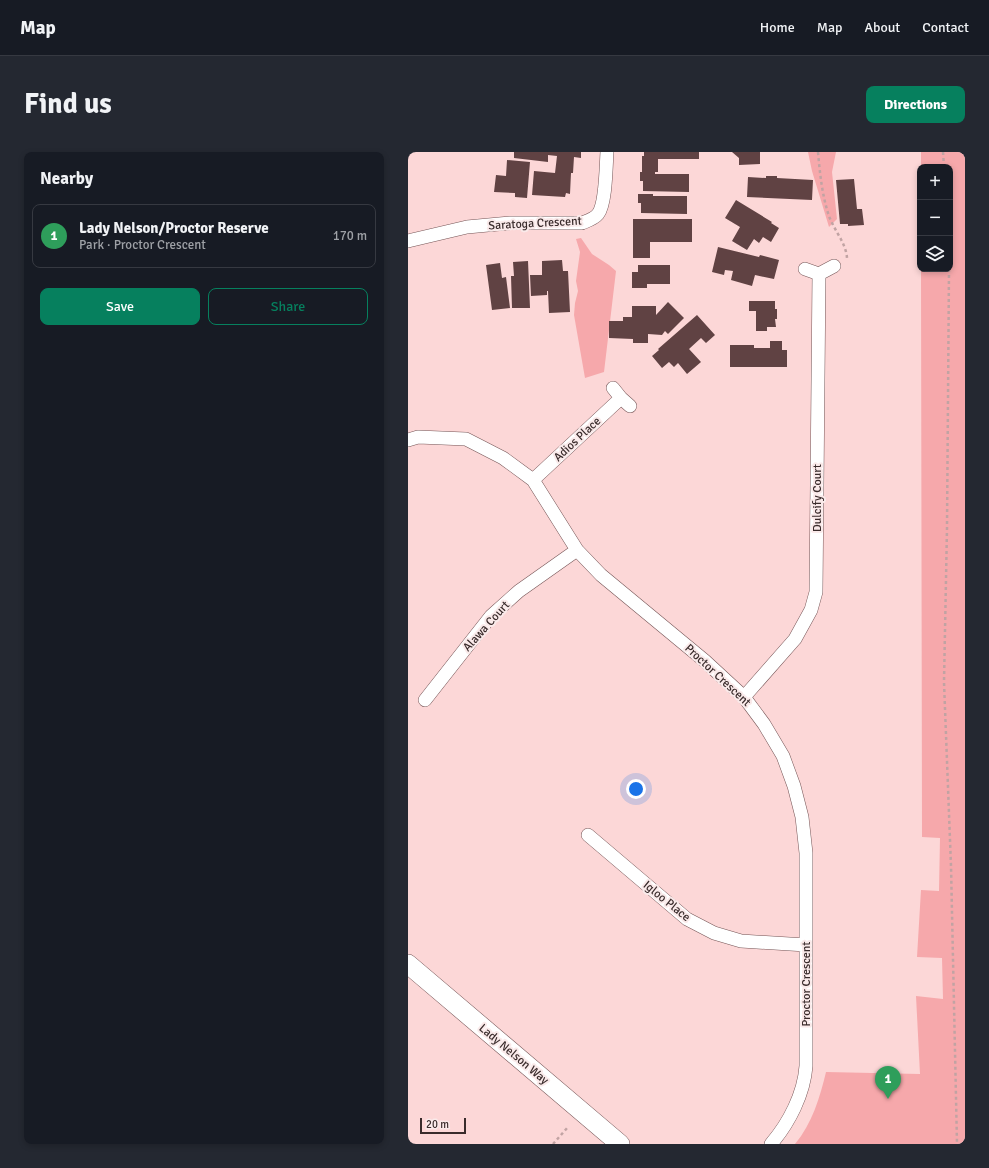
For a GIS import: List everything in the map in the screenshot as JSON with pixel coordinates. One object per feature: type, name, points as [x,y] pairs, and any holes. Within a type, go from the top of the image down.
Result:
[{"type":"street","name":"Saratoga Crescent","points":[[408,241],[467,227],[510,223],[582,223],[590,220],[598,213],[603,201],[607,152]]},
{"type":"street","points":[[805,269],[819,274],[834,266]]},
{"type":"street","name":"Dulcify Court","points":[[744,696],[796,639],[811,610],[816,592],[819,274]]},
{"type":"street","name":"Adios Place","points":[[533,480],[622,397]]},
{"type":"street","name":"Proctor Crescent","points":[[408,440],[418,436],[466,439],[504,458],[533,480],[577,550],[601,574],[705,661],[744,696],[764,724],[783,756],[794,786],[802,817],[806,853],[806,1076],[802,1090],[788,1120],[771,1144]]},
{"type":"street","name":"Alawa Court","points":[[425,700],[491,616],[519,591],[577,550]]},
{"type":"street","name":"Igloo Place","points":[[588,835],[687,919],[714,933],[741,941],[806,945]]},
{"type":"street","name":"Lady Nelson Way","points":[[408,964],[620,1144]]},
{"type":"path","points":[[818,152],[825,202],[834,229],[845,249],[847,258]]},
{"type":"path","points":[[942,152],[944,164]]},
{"type":"path","points":[[949,272],[948,458],[944,682],[951,866],[957,1144]]},
{"type":"path","points":[[553,1144],[568,1127]]},
{"type":"shaded area","points":[[808,152],[836,152],[832,172],[837,219],[829,227],[812,171]]},
{"type":"shaded area","points":[[921,152],[965,152],[965,1144],[795,1144],[811,1119],[826,1072],[920,1074],[916,996],[943,999],[942,958],[917,957],[921,890],[939,891],[940,838],[922,837],[921,272],[953,272],[953,164],[921,164]]},
{"type":"shaded area","points":[[581,238],[592,254],[616,271],[604,372],[585,378],[574,315],[578,291],[576,281],[580,252],[576,239]]},
{"type":"building","points":[[514,152],[581,152],[581,158],[574,157],[573,173],[571,173],[570,194],[566,193],[565,197],[532,195],[534,171],[555,173],[557,156],[548,155],[548,162],[514,158]]},
{"type":"building","points":[[644,152],[699,152],[699,159],[658,159],[658,172],[655,172],[655,174],[689,174],[689,192],[643,191],[643,181],[640,181],[640,172],[642,172],[642,156],[644,156]]},
{"type":"building","points":[[732,152],[760,152],[760,164],[739,165],[739,158]]},
{"type":"building","points":[[507,160],[530,162],[527,198],[515,197],[515,193],[494,192],[496,175],[506,176]]},
{"type":"building","points":[[766,176],[813,180],[812,200],[747,197],[748,177],[766,178]]},
{"type":"building","points":[[854,179],[857,209],[862,209],[864,225],[848,226],[848,224],[840,224],[836,180]]},
{"type":"building","points":[[638,194],[653,194],[653,196],[687,196],[687,214],[641,213],[641,203],[638,203]]},
{"type":"building","points":[[736,200],[772,222],[771,223],[779,228],[771,242],[763,237],[759,243],[754,239],[747,250],[732,241],[740,227],[725,218]]},
{"type":"building","points":[[633,219],[692,219],[692,242],[650,242],[650,258],[633,258]]},
{"type":"building","points":[[718,247],[759,257],[760,255],[779,260],[774,279],[755,275],[752,286],[731,280],[733,271],[725,270],[724,275],[712,272]]},
{"type":"building","points":[[562,260],[563,271],[568,271],[570,312],[549,313],[548,291],[547,295],[531,296],[530,275],[542,275],[542,261]]},
{"type":"building","points":[[528,261],[530,308],[512,308],[511,276],[514,276],[513,262]]},
{"type":"building","points":[[500,263],[502,278],[506,277],[510,308],[492,310],[486,265]]},
{"type":"building","points":[[638,265],[670,265],[670,284],[647,284],[647,288],[632,288],[632,272],[638,272]]},
{"type":"building","points":[[749,301],[775,301],[775,309],[777,309],[777,319],[775,319],[776,327],[767,327],[767,331],[756,331],[756,311],[749,311]]},
{"type":"building","points":[[668,302],[684,318],[668,334],[665,331],[662,335],[648,334],[648,343],[633,343],[633,339],[609,338],[609,321],[623,321],[623,317],[632,317],[632,306],[656,306],[656,315]]},
{"type":"building","points":[[697,315],[715,335],[706,343],[701,338],[689,349],[701,362],[687,374],[678,363],[674,367],[669,362],[662,368],[652,356]]},
{"type":"building","points":[[770,341],[782,341],[782,350],[787,350],[787,367],[730,367],[730,345],[754,345],[754,348],[770,348]]},
{"type":"place","name":"Lady Nelson/Proctor Reserve","points":[[888,1099]]}]
